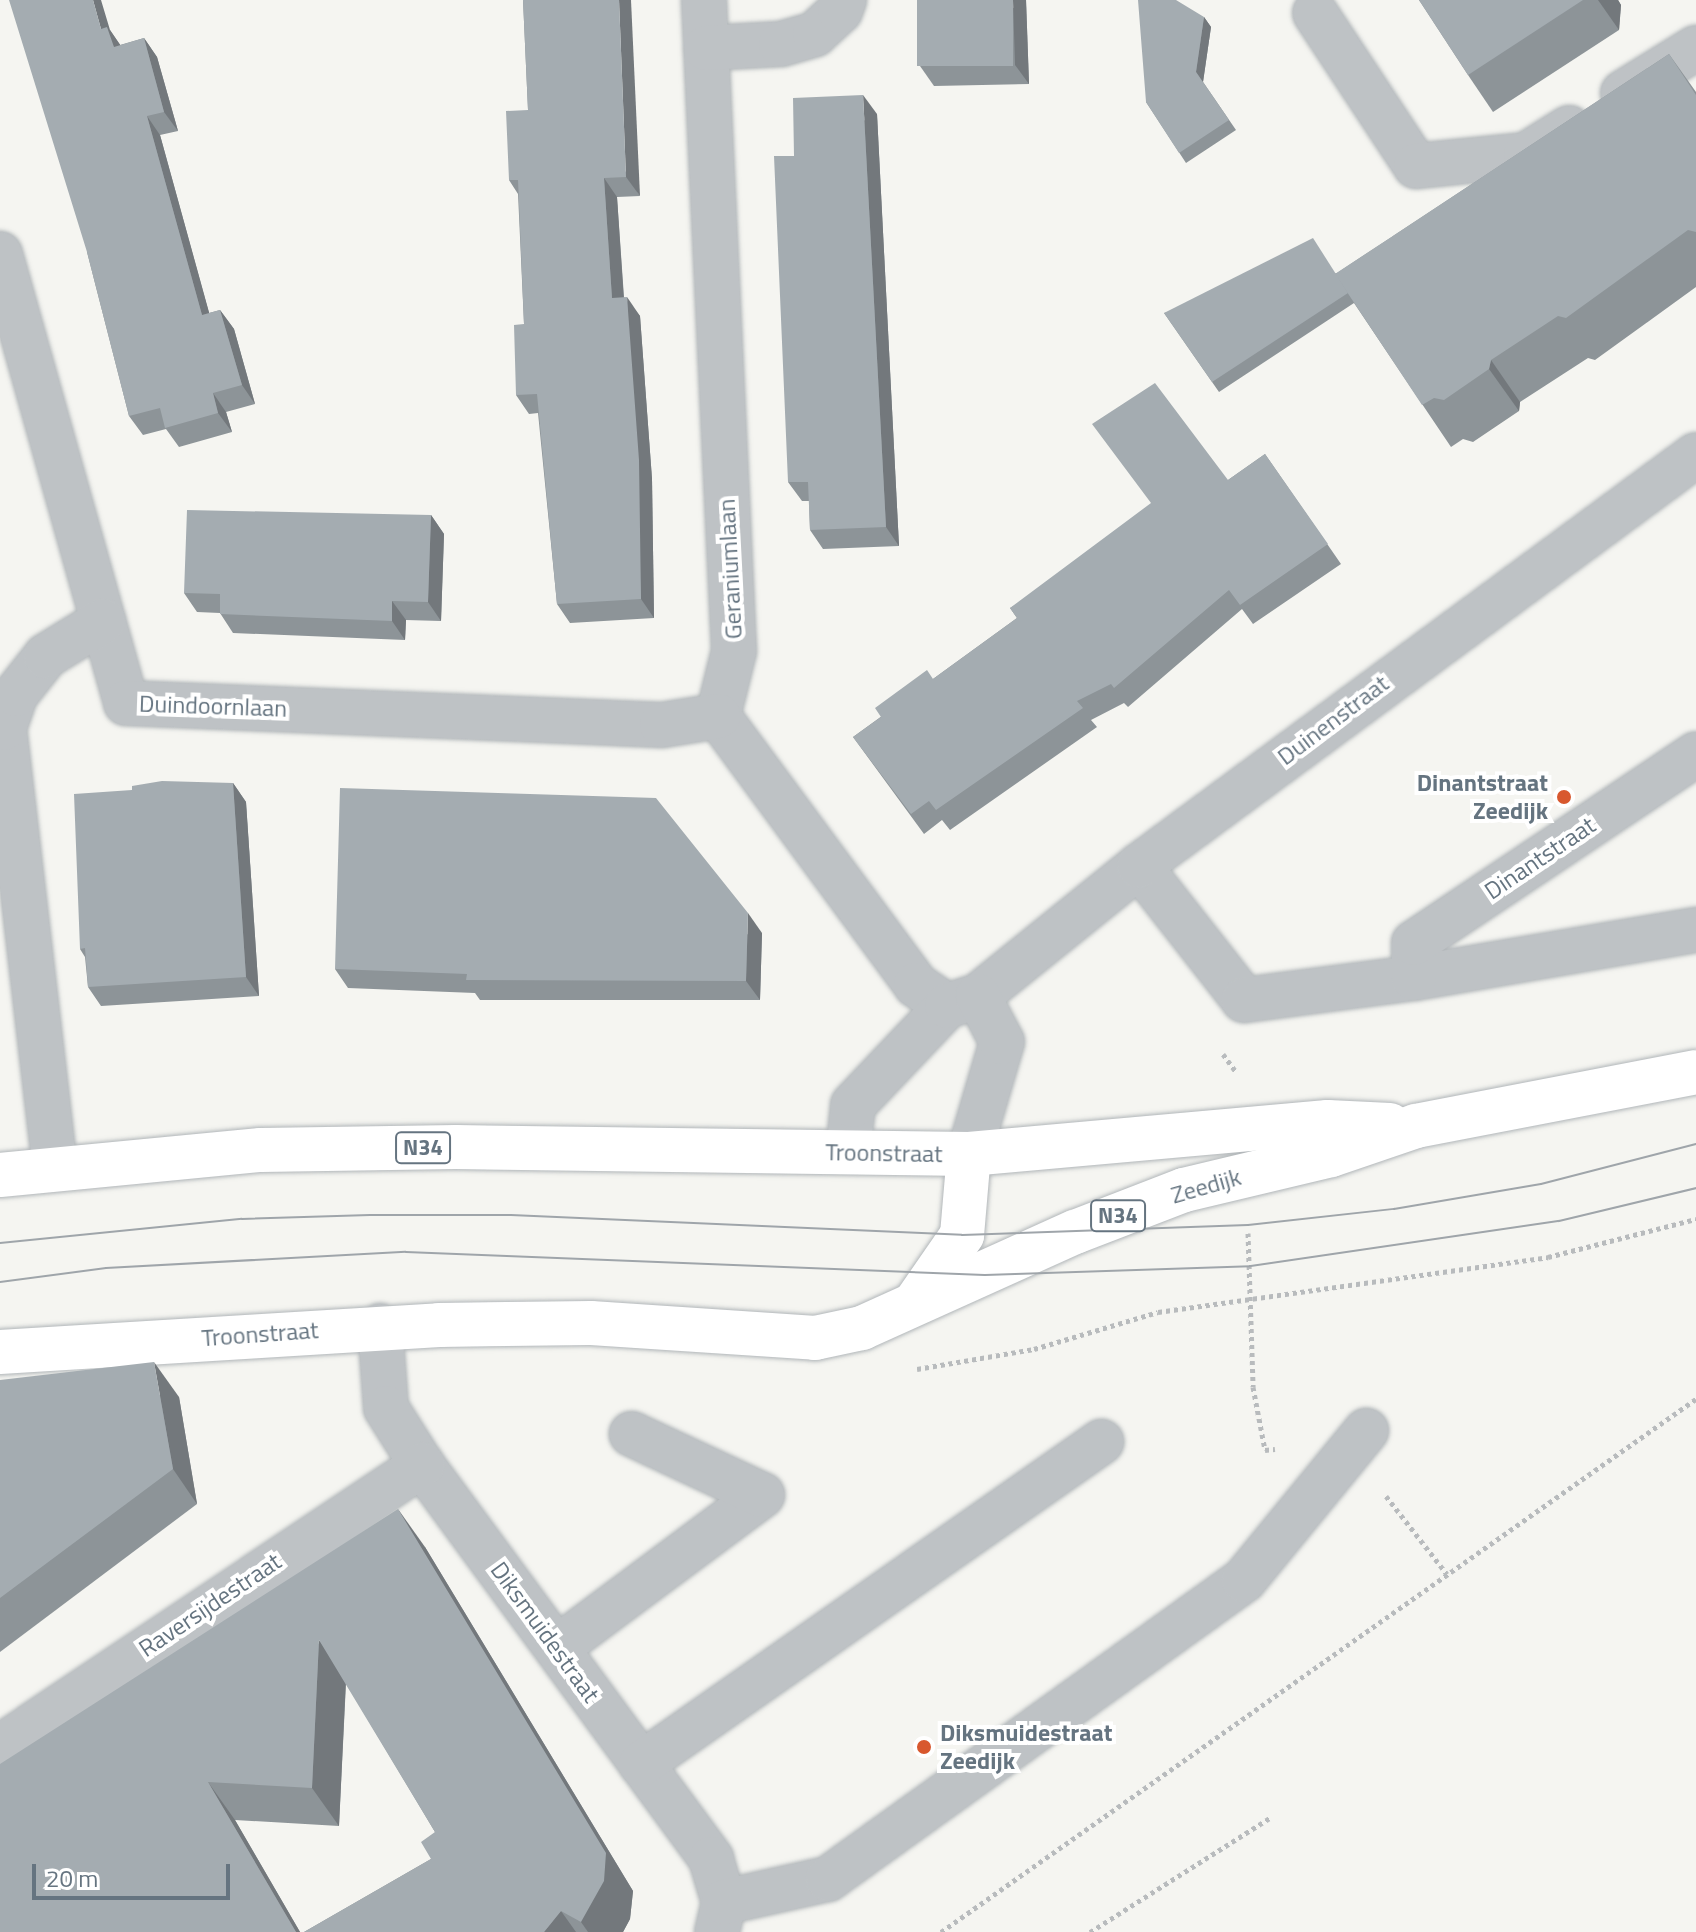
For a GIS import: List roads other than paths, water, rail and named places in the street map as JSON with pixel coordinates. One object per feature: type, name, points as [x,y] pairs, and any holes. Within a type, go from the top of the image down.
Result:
[{"type":"main road","name":"Zeedijk","points":[[915,1303],[1075,1232],[1184,1190],[1331,1155],[1416,1126],[1696,1072]]},
{"type":"main road","name":"Zeedijk","points":[[969,1154],[1328,1122],[1416,1126]]},
{"type":"main road","name":"Troonstraat","points":[[0,1175],[261,1150],[969,1154],[962,1235],[915,1303],[862,1328],[815,1338],[591,1323],[380,1326],[0,1352]]},
{"type":"street","name":"Geraniumlaan","points":[[704,0],[734,651],[718,716]]},
{"type":"street","points":[[706,48],[781,44],[815,34],[840,11],[844,0]]},
{"type":"street","points":[[1315,13],[1416,166],[1526,155],[1696,48]]},
{"type":"street","name":"Duindoornlaan","points":[[0,254],[126,703],[662,725],[718,716]]},
{"type":"street","name":"Duinenstraat","points":[[848,1152],[853,1105],[962,1001],[1139,866],[1696,455]]},
{"type":"street","points":[[55,1168],[4,728],[16,694],[46,656],[103,621]]},
{"type":"street","points":[[718,716],[916,985],[962,1001],[1002,1042],[969,1154]]},
{"type":"street","name":"Dinantstraat","points":[[1414,978],[1414,943],[1696,754]]},
{"type":"street","points":[[1139,866],[1244,1000],[1414,978],[1696,930]]},
{"type":"street","name":"Diksmuidestraat","points":[[380,1326],[386,1408],[422,1465],[711,1859],[720,1917]]},
{"type":"street","points":[[557,1648],[762,1495],[632,1434]]},
{"type":"street","points":[[641,1764],[1101,1442]]},
{"type":"street","points":[[720,1917],[828,1879],[1244,1580],[1359,1442]]},
{"type":"street","name":"Raversijdestraat","points":[[0,1747],[422,1465]]},
{"type":"tram line","points":[[0,1243],[242,1219],[370,1215],[511,1215],[962,1235],[1248,1225],[1394,1209],[1541,1184],[1696,1144]]},
{"type":"tram line","points":[[0,1282],[106,1268],[406,1252],[985,1275],[1250,1266],[1559,1221],[1696,1188]]},
{"type":"place","name":"Dinantstraat Zeedijk","points":[[1564,797]]},
{"type":"place","name":"Diksmuidestraat Zeedijk","points":[[924,1747]]}]
